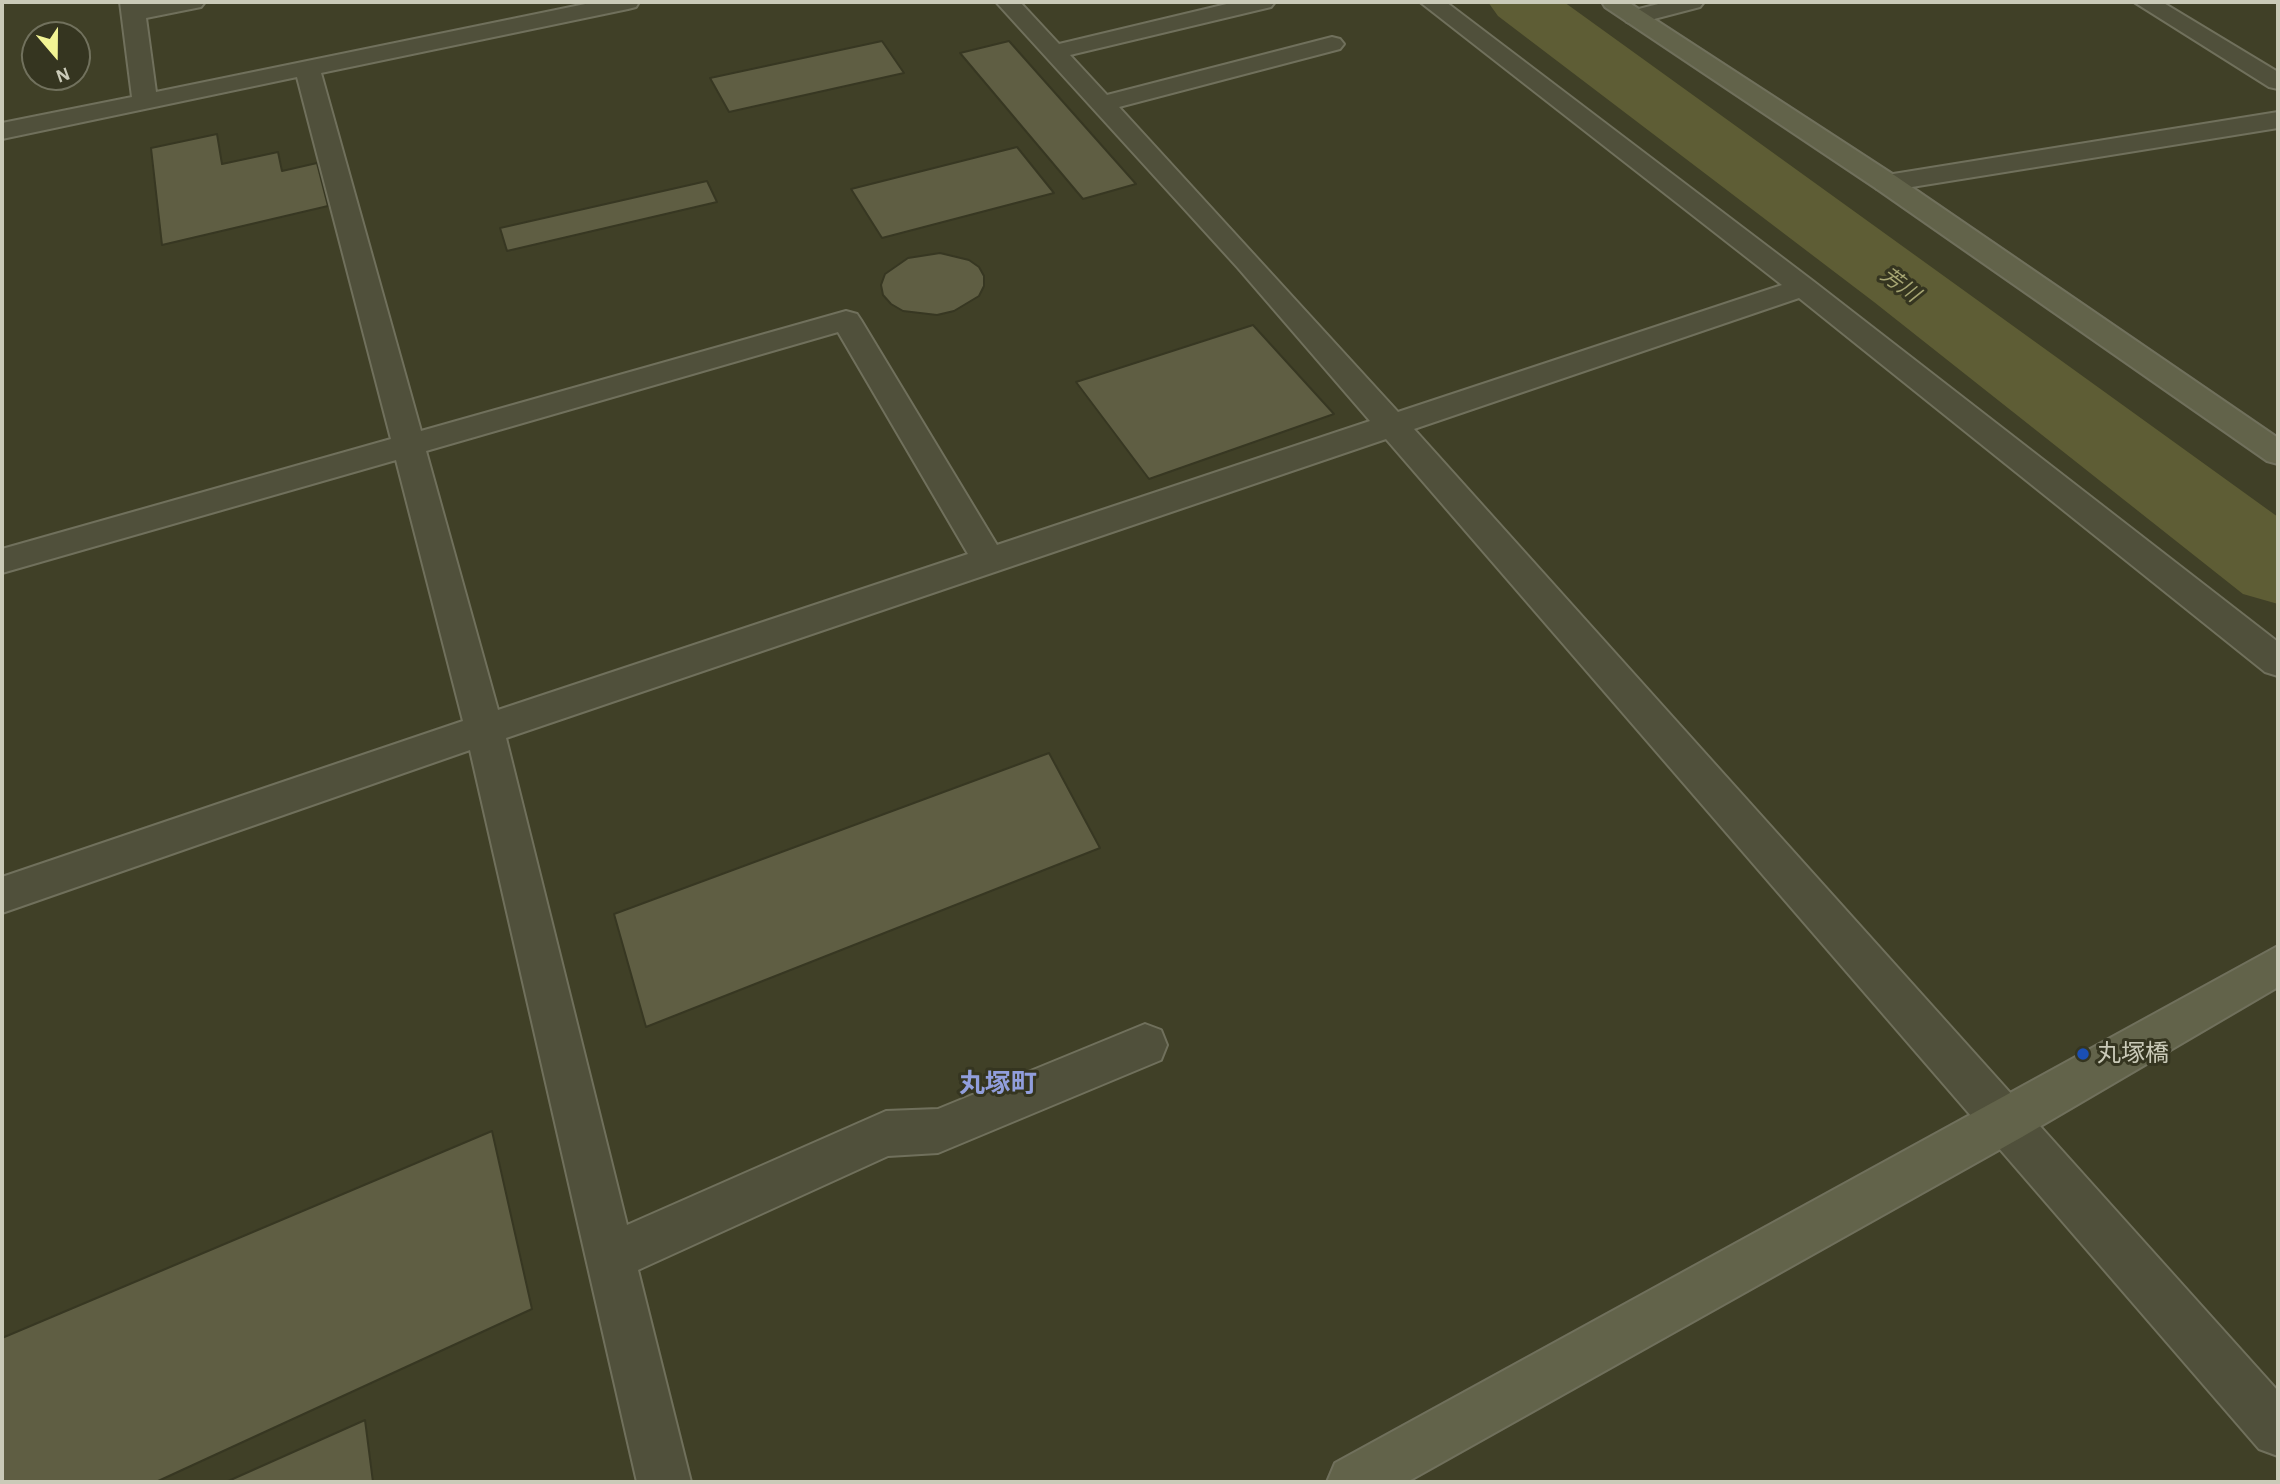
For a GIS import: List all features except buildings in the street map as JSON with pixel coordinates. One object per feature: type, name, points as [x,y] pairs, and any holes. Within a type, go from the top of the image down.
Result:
[{"type":"street","points":[[145,101],[132,8],[193,2]]},
{"type":"street","points":[[2,131],[628,2]]},
{"type":"street","points":[[1007,2],[1248,262],[2278,1430]]},
{"type":"street","points":[[1054,52],[1263,2]]},
{"type":"street","points":[[1432,2],[1803,287],[2278,662]]},
{"type":"street","points":[[1624,9],[1692,2]]},
{"type":"street","points":[[2146,2],[2278,82]]},
{"type":"street","points":[[1624,9],[1887,183],[2278,453]]},
{"type":"street","points":[[1102,104],[1332,44]]},
{"type":"street","points":[[307,67],[484,727],[664,1482]]},
{"type":"street","points":[[1887,183],[2277,121]]},
{"type":"street","points":[[2,895],[484,727],[989,561],[1803,287]]},
{"type":"street","points":[[2,561],[846,320],[989,561]]},
{"type":"street","points":[[1354,1482],[2006,1121],[2278,965]]},
{"type":"street","points":[[610,1257],[886,1134],[939,1131],[1145,1045]]},
{"type":"waterway","name":"芳川","points":[[1521,2],[1903,284],[2278,568]]},
{"type":"place","name":"丸塚橋","points":[[2083,1054]]},
{"type":"district","name":"丸塚町","points":[[998,1084]]}]
